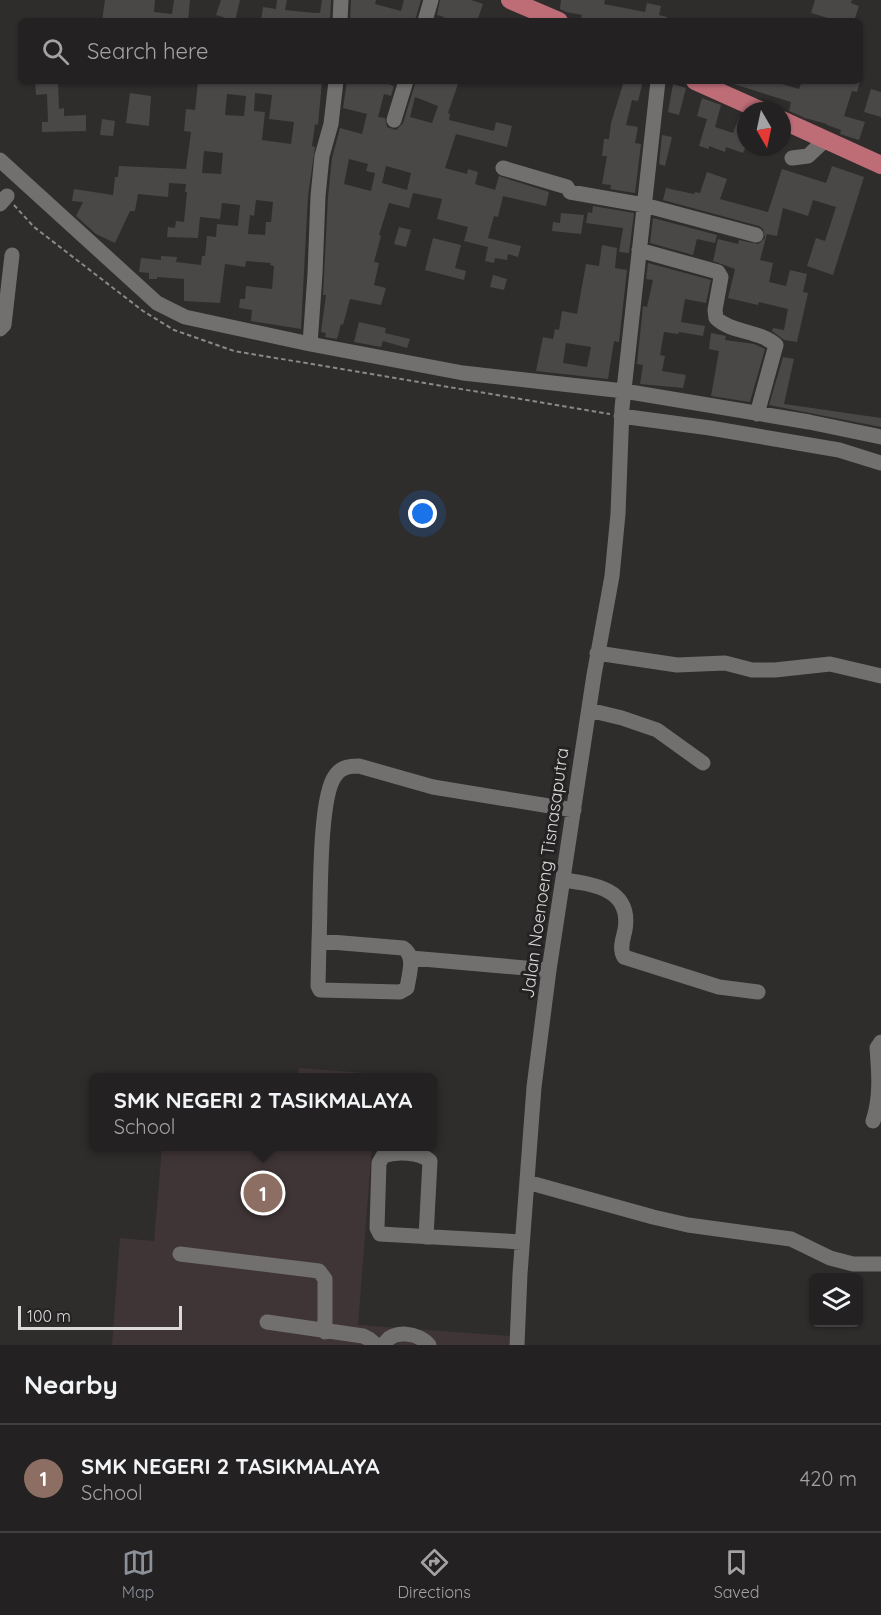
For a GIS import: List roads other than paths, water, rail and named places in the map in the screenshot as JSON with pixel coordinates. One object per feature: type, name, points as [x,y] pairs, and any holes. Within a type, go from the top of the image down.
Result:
[{"type":"main road","points":[[510,0],[537,5],[555,18]]},
{"type":"main road","points":[[702,84],[742,102]]},
{"type":"main road","points":[[791,124],[881,165]]},
{"type":"street","points":[[340,18],[341,0]]},
{"type":"street","points":[[426,18],[431,0]]},
{"type":"street","points":[[310,344],[318,196],[322,156],[331,123],[336,84]]},
{"type":"street","points":[[394,120],[405,84]]},
{"type":"street","name":"Jalan Noenoeng Tisnasaputra","points":[[517,1345],[534,1087],[549,970],[597,653],[612,576],[618,514],[622,403],[658,84]]},
{"type":"street","points":[[792,158],[807,156],[825,140]]},
{"type":"street","points":[[0,160],[157,303],[185,317],[310,344],[622,403],[710,428],[839,450],[881,464]]},
{"type":"street","points":[[503,168],[567,187],[570,192],[644,205],[756,235]]},
{"type":"street","points":[[639,250],[718,273],[721,277],[715,310],[716,318],[724,324],[763,337],[776,345],[757,414]]},
{"type":"street","points":[[0,329],[4,325],[12,255]]},
{"type":"street","points":[[622,403],[757,414],[881,437]]},
{"type":"street","points":[[597,653],[677,665],[725,663],[752,670],[830,664],[881,676]]},
{"type":"street","points":[[589,710],[657,730],[703,763]]},
{"type":"street","points":[[319,941],[403,948],[409,952],[411,958],[407,988],[404,991],[324,991],[318,986],[319,941],[323,824],[331,783],[341,769],[348,766],[359,766],[433,787],[574,810]]},
{"type":"street","points":[[563,880],[603,887],[620,901],[625,909],[626,927],[622,951],[624,957],[719,987],[758,992]]},
{"type":"street","points":[[411,958],[549,970]]},
{"type":"street","points":[[873,1121],[878,1108],[877,1048],[881,1042]]},
{"type":"street","points":[[426,1237],[430,1161],[422,1156],[392,1153],[383,1156],[379,1163],[380,1234],[426,1237],[522,1242]]},
{"type":"street","points":[[527,1182],[665,1220],[791,1239],[830,1258],[853,1264],[881,1264]]},
{"type":"street","points":[[180,1254],[319,1271],[325,1279],[325,1332]]},
{"type":"street","points":[[267,1322],[363,1336],[376,1345]]},
{"type":"street","points":[[384,1345],[396,1334],[408,1334],[418,1337],[429,1345]]},
{"type":"place","name":"SMK NEGERI 2 TASIKMALAYA","points":[[263,1193]]}]
